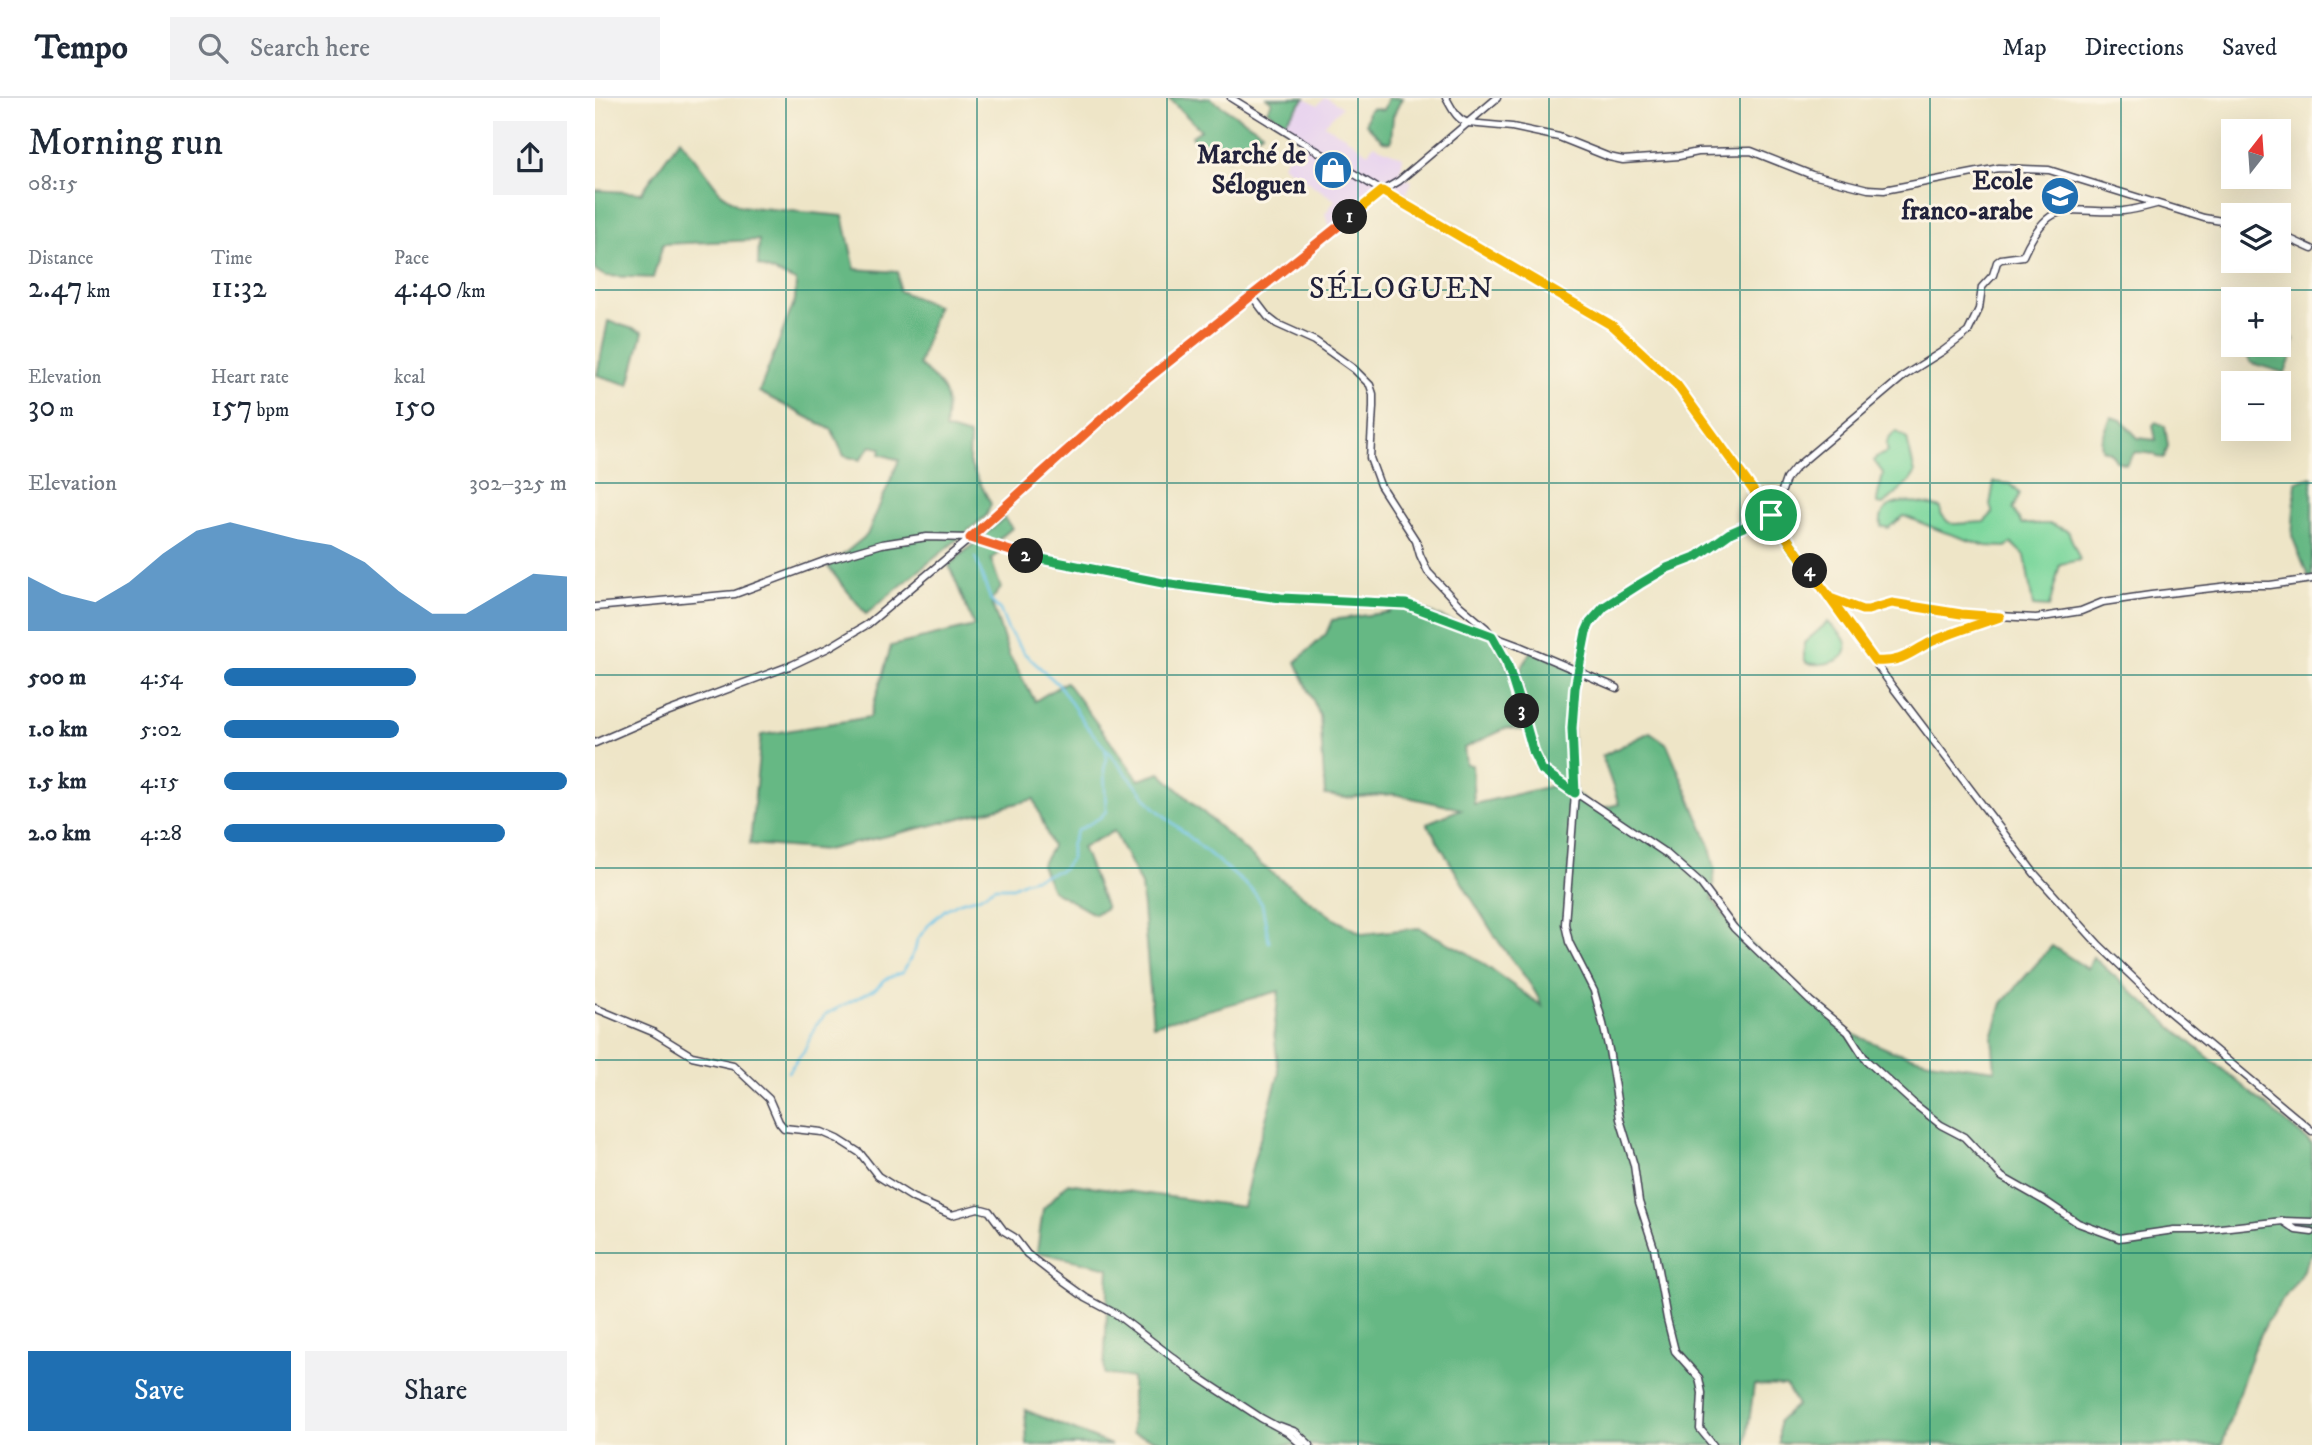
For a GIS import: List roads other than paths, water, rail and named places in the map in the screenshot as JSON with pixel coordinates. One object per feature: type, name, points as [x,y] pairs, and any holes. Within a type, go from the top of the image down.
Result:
[{"type":"street","points":[[1231,98],[1382,191],[1613,326],[1677,385],[1875,661],[2034,873],[2099,945],[2167,1010],[2312,1131]]},
{"type":"street","points":[[1446,98],[1461,121],[1511,127],[1559,137],[1623,160],[1698,152],[1751,151],[1812,175],[1868,189],[1884,190],[1999,168],[2049,170],[2156,204],[2221,221]]},
{"type":"street","points":[[595,743],[664,713],[792,665],[828,648],[868,624],[970,538],[1136,388],[1382,191],[1399,181],[1497,98]]},
{"type":"street","points":[[1713,1445],[1700,1429],[1702,1393],[1699,1378],[1675,1351],[1654,1248],[1639,1202],[1634,1165],[1619,1119],[1603,1024],[1594,991],[1569,943],[1565,924],[1575,793],[1572,728],[1578,670],[1586,632],[1604,607],[1667,568],[1698,556],[1730,533],[1771,515],[1786,478],[1795,468],[1905,375],[1968,332],[1979,309],[1982,287],[1993,275],[1997,262],[2023,256],[2032,237],[2046,220],[2056,213],[2076,208],[2123,211],[2156,204]]},
{"type":"street","points":[[2291,239],[2312,249]]},
{"type":"street","points":[[1252,296],[1277,324],[1315,341],[1354,369],[1370,385],[1373,394],[1370,458],[1380,485],[1416,541],[1428,572],[1460,606],[1486,628],[1503,653],[1517,689],[1534,754],[1542,770],[1668,854],[1701,884],[1734,928],[1783,976],[1848,1032],[1866,1060],[1912,1102],[1941,1125],[1964,1137],[2002,1177],[2078,1223],[2119,1238],[2174,1230],[2312,1222]]},
{"type":"street","points":[[595,607],[735,594],[827,560],[882,544],[927,537],[970,538],[1031,557],[1163,583],[1281,598],[1406,604],[1578,670],[1617,688]]},
{"type":"street","points":[[1830,598],[1862,610],[1892,603],[1961,614],[2035,618],[2151,595],[2312,579]]},
{"type":"street","points":[[1875,661],[1887,662],[1907,657],[1930,642],[2000,617]]},
{"type":"street","points":[[595,1008],[653,1032],[692,1056],[733,1065],[769,1099],[784,1128],[822,1132],[838,1139],[860,1153],[878,1175],[923,1203],[952,1215],[978,1208],[989,1211],[1027,1254],[1054,1275],[1086,1298],[1116,1314],[1197,1376],[1287,1432],[1302,1445]]},
{"type":"street","points":[[2283,1222],[2297,1230],[2312,1232]]},
{"type":"street","points":[[1272,1424],[1296,1432],[1310,1445]]},
{"type":"waterway","points":[[976,558],[991,601],[1000,610],[1008,630],[1025,654],[1059,685],[1085,724],[1154,807],[1252,890],[1262,904],[1269,942]]},
{"type":"waterway","points":[[788,1072],[804,1051],[816,1025],[826,1014],[903,972],[915,950],[917,940],[930,923],[946,909],[979,897],[995,887],[1013,887],[1061,870],[1071,859],[1071,846],[1077,831],[1101,817],[1106,811],[1105,748]]},
{"type":"place","name":"Marché de Séloguen","points":[[1333,170]]},
{"type":"place","name":"Ecole franco-arabe","points":[[2060,196]]},
{"type":"district","name":"SÉLOGUEN","points":[[1402,289]]}]
